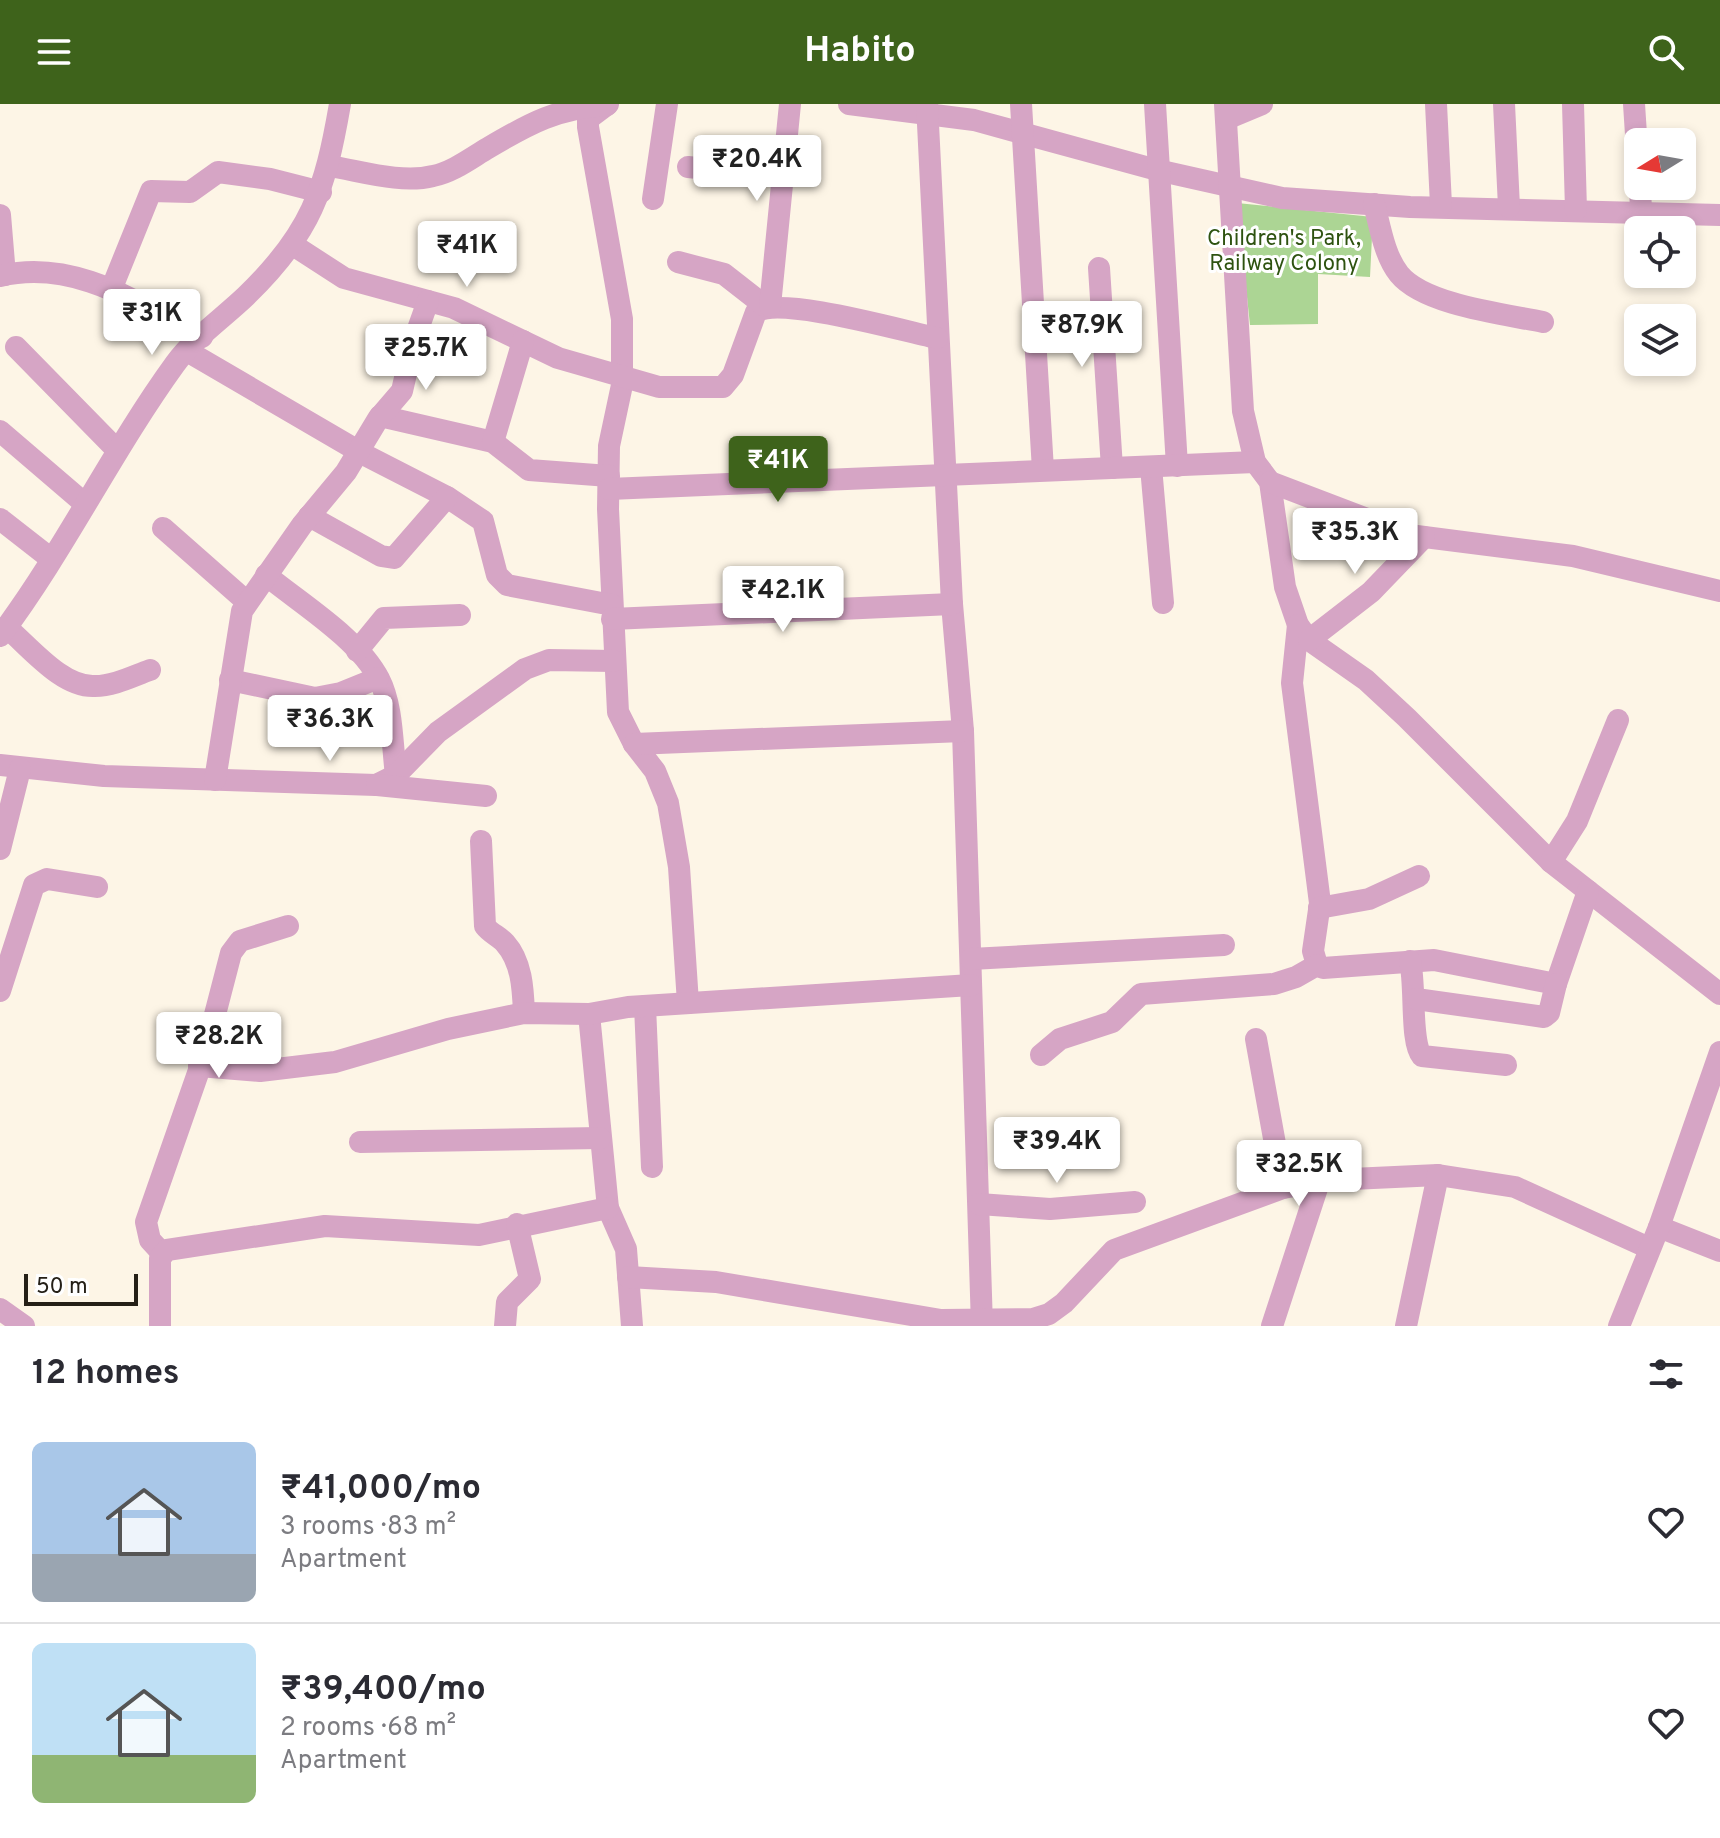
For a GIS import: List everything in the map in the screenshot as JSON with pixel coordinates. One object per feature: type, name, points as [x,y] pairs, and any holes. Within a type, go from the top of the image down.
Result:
[{"type":"street","points":[[150,670],[108,685],[88,686],[59,673],[5,621],[50,558],[117,450],[195,344],[293,245],[321,192],[340,104]]},
{"type":"street","points":[[329,166],[390,176],[432,177],[451,170],[544,116],[577,107],[608,104]]},
{"type":"street","points":[[608,104],[588,119],[588,127],[622,319],[621,401],[609,446],[612,612],[618,712],[634,744],[663,786],[673,824],[688,1003]]},
{"type":"street","points":[[653,199],[667,104]]},
{"type":"street","points":[[767,306],[790,104]]},
{"type":"street","points":[[849,104],[927,108],[1157,170],[1282,198],[1374,204],[1720,215]]},
{"type":"street","points":[[1021,104],[1043,470]]},
{"type":"street","points":[[1155,104],[1177,466]]},
{"type":"street","points":[[1262,104],[1226,112],[1243,411],[1255,462],[1270,482],[1285,587],[1304,633],[1387,699],[1551,862],[1720,994]]},
{"type":"street","points":[[1436,104],[1441,205]]},
{"type":"street","points":[[1504,104],[1509,207]]},
{"type":"street","points":[[1573,104],[1576,210]]},
{"type":"street","points":[[1634,104],[1636,128]]},
{"type":"street","points":[[927,108],[952,604],[963,731],[982,1322]]},
{"type":"street","points":[[688,167],[783,177]]},
{"type":"street","points":[[111,290],[151,191],[190,192],[218,172],[270,179],[321,192]]},
{"type":"street","points":[[1641,200],[1641,212]]},
{"type":"street","points":[[1374,204],[1389,257],[1410,285],[1471,306],[1543,322]]},
{"type":"street","points":[[0,215],[2,275],[36,270],[62,272],[111,290],[358,451],[447,497],[483,521],[500,581],[507,585],[612,612],[952,604]]},
{"type":"street","points":[[293,245],[344,278],[454,308],[558,358],[659,387],[723,387],[733,375],[756,312],[767,306]]},
{"type":"street","points":[[678,262],[724,274],[767,306],[801,309],[937,338]]},
{"type":"street","points":[[1099,268],[1112,468]]},
{"type":"street","points":[[215,780],[239,623],[247,602],[309,516],[346,472],[380,416],[402,391],[413,343],[428,301]]},
{"type":"street","points":[[493,442],[523,341]]},
{"type":"street","points":[[16,347],[117,450]]},
{"type":"street","points":[[380,416],[493,442],[529,470],[609,482],[1255,462]]},
{"type":"street","points":[[0,431],[84,503]]},
{"type":"street","points":[[1151,467],[1163,603]]},
{"type":"street","points":[[1270,482],[1409,535],[1573,556],[1720,591]]},
{"type":"street","points":[[309,516],[381,556],[394,558],[447,497]]},
{"type":"street","points":[[0,519],[50,558]]},
{"type":"street","points":[[163,528],[247,602]]},
{"type":"street","points":[[1424,537],[1371,592],[1304,633],[1292,667],[1293,701],[1319,908],[1313,951],[1317,965],[1323,968],[1410,961],[1462,963],[1556,984]]},
{"type":"street","points":[[266,575],[357,651],[378,678],[386,698],[386,780]]},
{"type":"street","points":[[357,651],[384,618],[460,615]]},
{"type":"street","points":[[386,780],[438,732],[525,669],[549,660],[614,661]]},
{"type":"street","points":[[230,680],[315,698],[341,693],[378,678]]},
{"type":"street","points":[[1551,862],[1577,821],[1618,720]]},
{"type":"street","points":[[634,744],[963,731]]},
{"type":"street","points":[[0,849],[10,767],[215,780],[386,780],[486,796]]},
{"type":"street","points":[[481,841],[485,926],[503,941],[517,967],[523,982],[524,1013]]},
{"type":"street","points":[[1319,908],[1369,899],[1419,876]]},
{"type":"street","points":[[2,976],[38,881],[47,879],[97,887]]},
{"type":"street","points":[[1416,999],[1544,1017],[1549,1013],[1588,891]]},
{"type":"street","points":[[160,1326],[162,1253],[150,1240],[146,1222],[199,1066],[234,946],[288,926]]},
{"type":"street","points":[[971,959],[1085,956],[1224,945]]},
{"type":"street","points":[[1410,961],[1416,999],[1414,1041],[1422,1056],[1506,1065]]},
{"type":"street","points":[[1041,1055],[1060,1039],[1112,1022],[1141,994],[1274,984],[1296,977],[1317,965]]},
{"type":"street","points":[[199,1066],[260,1071],[335,1062],[448,1029],[524,1013],[589,1014],[645,1006],[971,985]]},
{"type":"street","points":[[645,1006],[652,1167]]},
{"type":"street","points":[[589,1014],[608,1208],[626,1249],[632,1326]]},
{"type":"street","points":[[1256,1039],[1283,1188]]},
{"type":"street","points":[[1619,1326],[1659,1227],[1720,1052]]},
{"type":"street","points":[[360,1142],[600,1138]]},
{"type":"street","points":[[628,1277],[716,1282],[941,1320],[982,1322],[1033,1319],[1049,1314],[1114,1250],[1283,1188],[1319,1182],[1438,1175],[1515,1187],[1649,1248]]},
{"type":"street","points":[[1406,1326],[1438,1175]]},
{"type":"street","points":[[1272,1326],[1319,1182]]},
{"type":"street","points":[[979,1204],[1050,1209],[1135,1202]]},
{"type":"street","points":[[162,1253],[190,1245],[325,1226],[479,1235],[517,1224],[608,1208]]},
{"type":"street","points":[[505,1326],[507,1302],[530,1279],[517,1224]]},
{"type":"street","points":[[1659,1227],[1720,1251]]},
{"type":"street","points":[[0,1309],[24,1326]]},
{"type":"green space","name":"Children's Park, Railway Colony","points":[[1237,203],[1373,217],[1370,277],[1318,274],[1318,324],[1250,325]]}]
